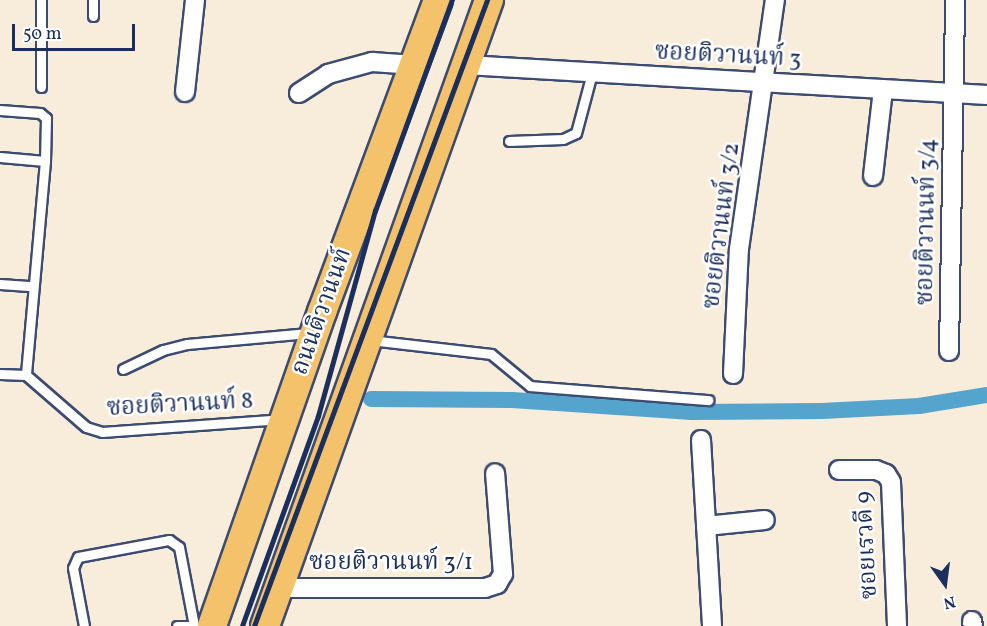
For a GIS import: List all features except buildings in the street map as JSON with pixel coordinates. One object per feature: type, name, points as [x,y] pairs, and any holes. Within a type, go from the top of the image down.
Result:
[{"type":"main road","name":"ถนนติวานนท์","points":[[212,626],[314,333],[438,0]]},
{"type":"main road","points":[[265,626],[370,340],[489,0]]},
{"type":"street","points":[[185,92],[195,0]]},
{"type":"street","points":[[766,83],[775,0]]},
{"type":"street","name":"ซอยติวานนท์ 3/4","points":[[949,351],[955,0]]},
{"type":"street","points":[[299,93],[328,74],[372,62],[415,65]]},
{"type":"street","name":"ซอยติวานนท์ 3","points":[[466,65],[987,95]]},
{"type":"street","name":"ซอยติวานนท์ 3/2","points":[[733,374],[739,249],[766,83]]},
{"type":"street","points":[[873,176],[883,90]]},
{"type":"street","points":[[701,440],[712,626]]},
{"type":"street","name":"ซอยเรวดี 9","points":[[839,470],[876,470],[886,474],[891,482],[897,626]]},
{"type":"street","name":"ซอยติวานนท์ 3/1","points":[[279,588],[484,588],[497,584],[503,574],[495,473]]},
{"type":"street","points":[[706,526],[765,520]]},
{"type":"lane","points":[[41,0],[41,87]]},
{"type":"lane","points":[[93,0],[93,16]]},
{"type":"lane","points":[[509,141],[562,139],[576,134],[592,73]]},
{"type":"lane","points":[[0,110],[40,114],[46,118],[45,161],[32,286],[26,375],[0,374]]},
{"type":"lane","points":[[0,157],[45,161]]},
{"type":"lane","points":[[0,284],[32,286]]},
{"type":"lane","points":[[123,369],[162,350],[187,344],[314,333]]},
{"type":"lane","points":[[370,340],[491,354],[530,386],[708,400]]},
{"type":"lane","name":"ซอยติวานนท์ 8","points":[[26,375],[86,427],[102,432],[285,419]]},
{"type":"lane","points":[[84,626],[73,568],[78,556],[169,540],[179,547],[193,626],[177,626]]},
{"type":"waterway","points":[[371,399],[512,400],[692,412],[822,411],[919,406],[987,395]]},
{"type":"railway","points":[[242,626],[318,416],[375,211],[452,0]]},
{"type":"railway","points":[[254,626],[487,0]]}]
